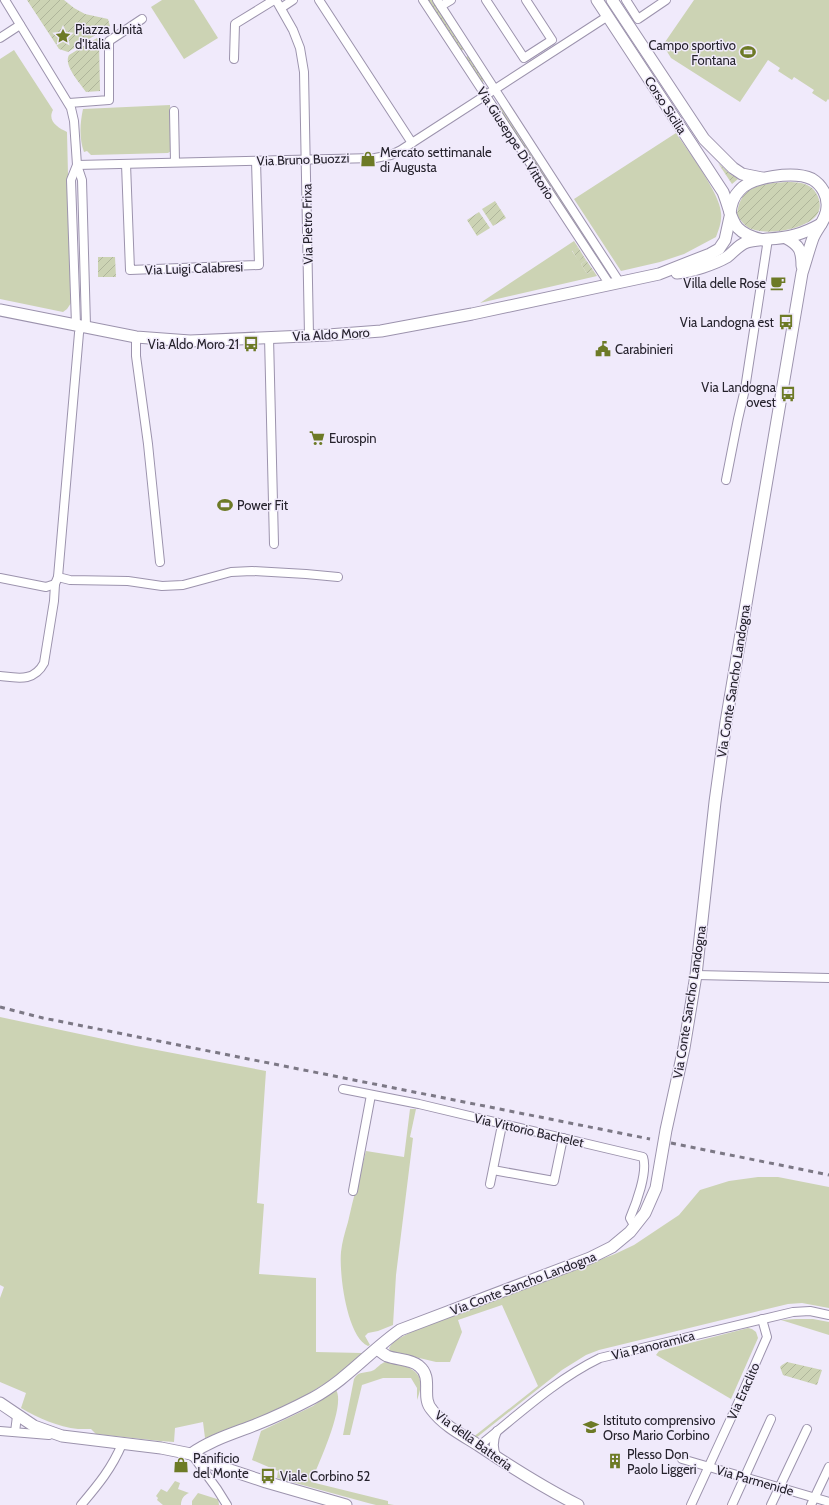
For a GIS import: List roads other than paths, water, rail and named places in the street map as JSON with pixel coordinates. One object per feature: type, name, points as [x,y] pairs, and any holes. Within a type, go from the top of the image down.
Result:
[{"type":"main road","name":"Corso Sicilia","points":[[597,0],[723,192],[730,215]]},
{"type":"main road","name":"Corso Sicilia","points":[[612,0],[704,139],[733,168],[742,174],[762,178]]},
{"type":"main road","points":[[659,274],[719,249],[725,240],[735,196],[740,189],[746,185],[762,178],[787,176],[803,176],[813,180],[829,182]]},
{"type":"main road","points":[[802,273],[814,237],[825,217],[827,199],[824,192],[813,180]]},
{"type":"main road","points":[[730,215],[739,229],[746,235],[766,240]]},
{"type":"main road","points":[[659,274],[685,272],[691,270],[727,256],[737,247],[747,242],[786,238],[807,232],[825,217]]},
{"type":"main road","points":[[786,238],[792,241],[802,253],[802,273]]},
{"type":"main road","name":"Via Conte Sancho Landogna","points":[[191,1454],[208,1443],[274,1418],[316,1396],[348,1374],[387,1339],[400,1330],[590,1258],[612,1247],[635,1227],[646,1213],[656,1188],[666,1130],[684,1048],[696,975],[715,802],[725,729],[802,273]]},
{"type":"main road","name":"Via Aldo Moro","points":[[0,310],[136,337],[190,340],[328,335],[381,331],[472,314],[659,274]]},
{"type":"main road","name":"Via della Batteria","points":[[377,1349],[387,1356],[417,1364],[424,1370],[427,1376],[428,1385],[426,1397],[427,1404],[433,1412],[448,1425],[499,1460],[544,1488],[578,1505]]},
{"type":"main road","points":[[0,1404],[34,1426],[62,1436],[161,1448],[191,1454],[207,1468],[266,1482],[346,1505]]},
{"type":"street","points":[[0,676],[24,678],[40,670],[44,663],[54,601],[79,333],[81,325],[82,180],[77,165],[74,121],[71,108],[5,0]]},
{"type":"street","points":[[234,59],[235,24],[275,0]]},
{"type":"street","name":"Via Pietro Frixa","points":[[275,0],[281,8],[295,36],[300,48],[303,64],[309,335]]},
{"type":"street","points":[[281,8],[293,0]]},
{"type":"street","points":[[319,0],[412,143]]},
{"type":"street","name":"Via Giuseppe Di Vittorio","points":[[423,0],[485,96],[615,284]]},
{"type":"street","points":[[439,3],[451,0]]},
{"type":"street","points":[[486,0],[524,58],[552,40],[526,0]]},
{"type":"street","points":[[626,0],[638,19],[666,0]]},
{"type":"street","name":"Via Giuseppe Di Vittorio","points":[[439,3],[495,89],[615,284]]},
{"type":"street","name":"Via Bruno Buozzi","points":[[77,165],[375,158],[390,155],[412,143],[608,16]]},
{"type":"street","points":[[69,103],[109,100],[109,41],[142,19]]},
{"type":"street","points":[[0,38],[20,26]]},
{"type":"street","points":[[174,111],[175,162]]},
{"type":"street","name":"Via Luigi Calabresi","points":[[126,164],[130,270],[259,265],[256,160]]},
{"type":"street","points":[[726,480],[745,389],[766,240]]},
{"type":"street","points":[[136,337],[136,356],[148,444],[160,562]]},
{"type":"street","points":[[269,337],[274,544]]},
{"type":"street","points":[[0,578],[46,587],[56,581],[70,580],[128,581],[162,586],[183,585],[231,572],[299,573],[338,577]]},
{"type":"street","points":[[696,975],[829,978]]},
{"type":"street","name":"Via Vittorio Bachelet","points":[[343,1089],[419,1104],[502,1125],[643,1157],[645,1163],[639,1196],[630,1218],[635,1227]]},
{"type":"street","points":[[352,1191],[371,1095]]},
{"type":"street","points":[[490,1184],[502,1125]]},
{"type":"street","points":[[493,1170],[554,1181],[563,1138]]},
{"type":"street","name":"Via Panoramica","points":[[479,1446],[497,1430],[564,1379],[581,1367],[600,1358],[793,1312],[810,1311],[829,1315]]},
{"type":"street","name":"Via Eraclito","points":[[692,1505],[767,1337],[762,1319]]},
{"type":"street","points":[[15,1432],[17,1416]]},
{"type":"street","points":[[732,1505],[771,1419]]},
{"type":"street","points":[[771,1505],[807,1428]]},
{"type":"street","points":[[497,1430],[493,1445],[499,1460]]},
{"type":"street","points":[[0,1431],[62,1436]]},
{"type":"street","points":[[80,1505],[100,1483],[115,1461],[122,1444]]},
{"type":"street","name":"Via Parmenide","points":[[682,1459],[780,1488],[813,1501],[829,1502]]},
{"type":"street","points":[[813,1501],[829,1467]]},
{"type":"street","points":[[207,1468],[227,1505]]},
{"type":"railway","points":[[0,1007],[43,1018],[650,1139]]},
{"type":"railway","points":[[671,1143],[829,1175]]},
{"type":"place","name":"Piazza Unità d'Italia","points":[[63,36]]},
{"type":"place","name":"Campo sportivo Fontana","points":[[748,52]]},
{"type":"place","name":"Mercato settimanale di Augusta","points":[[368,159]]},
{"type":"place","name":"Villa delle Rose","points":[[778,283]]},
{"type":"place","name":"Via Landogna est","points":[[786,322]]},
{"type":"place","name":"Via Aldo Moro 21","points":[[251,344]]},
{"type":"place","name":"Carabinieri","points":[[603,349]]},
{"type":"place","name":"Via Landogna ovest","points":[[788,394]]},
{"type":"place","name":"Eurospin","points":[[317,438]]},
{"type":"place","name":"Power Fit","points":[[225,505]]},
{"type":"place","name":"Istituto comprensivo Orso Mario Corbino","points":[[591,1427]]},
{"type":"place","name":"Plesso Don Paolo Liggeri","points":[[615,1461]]},
{"type":"place","name":"Panificio del Monte","points":[[181,1465]]},
{"type":"place","name":"Viale Corbino 52","points":[[268,1476]]}]
